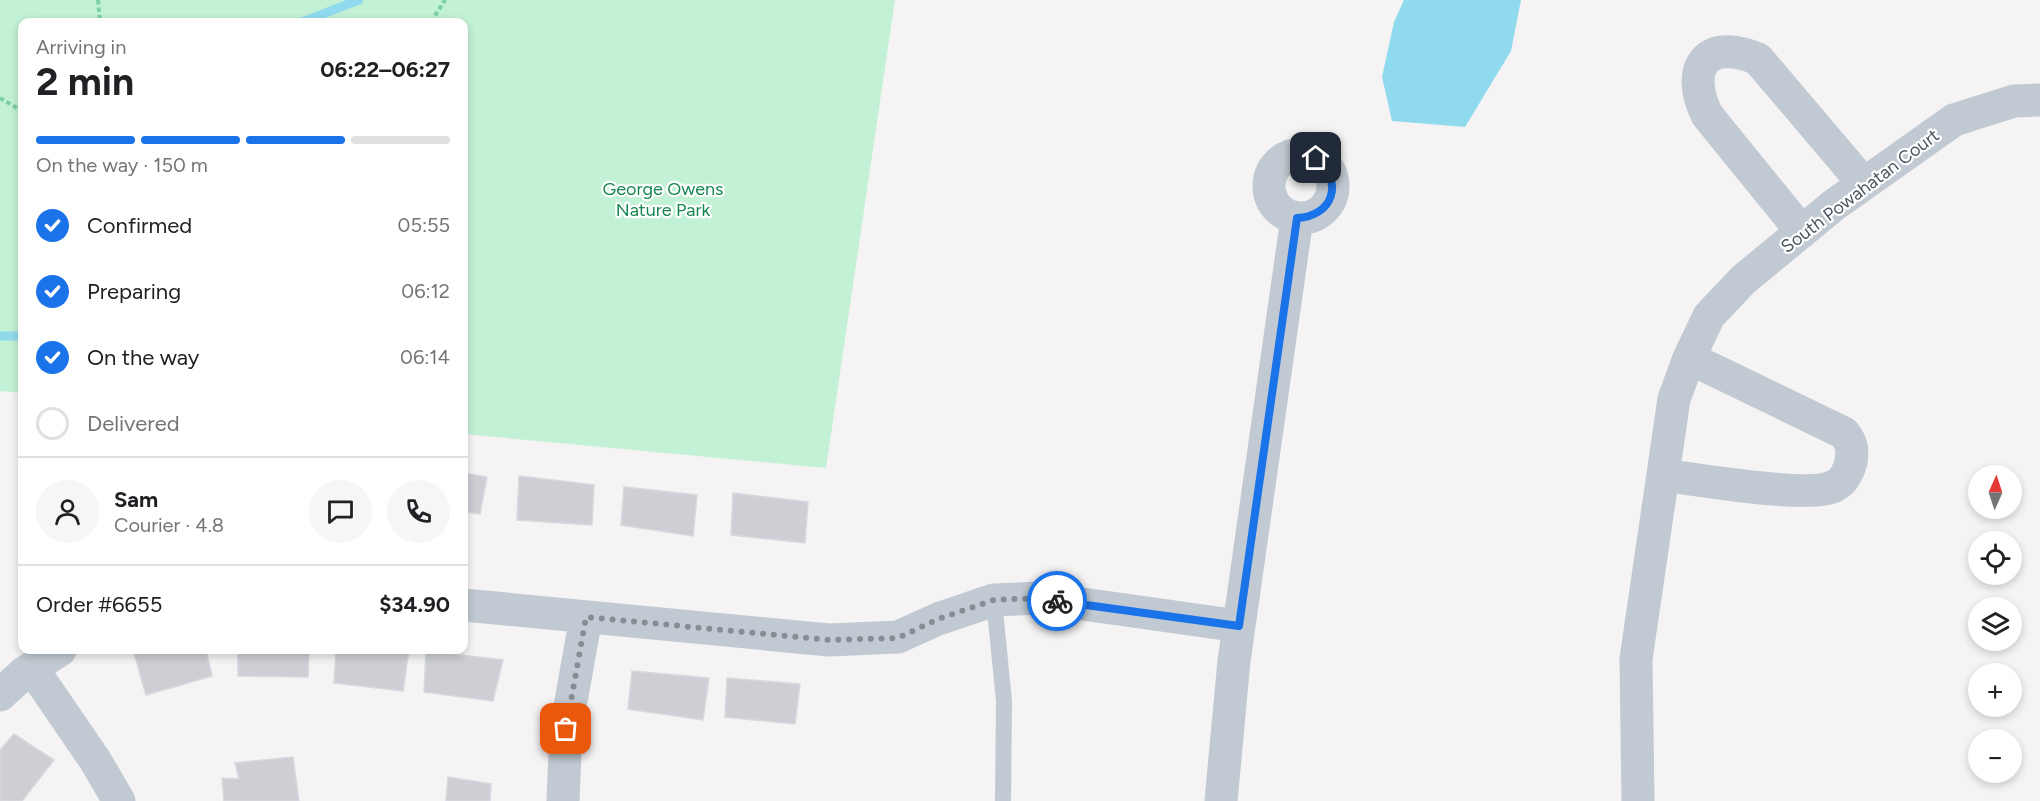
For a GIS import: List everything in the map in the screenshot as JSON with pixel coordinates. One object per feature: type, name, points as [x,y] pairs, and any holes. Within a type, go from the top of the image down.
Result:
[{"type":"street","points":[[1802,232],[1707,115],[1701,102],[1698,82],[1701,66],[1713,53],[1736,52],[1758,59],[1864,184]]},
{"type":"street","name":"South Powahatan Court","points":[[1638,801],[1636,659],[1674,399],[1689,358],[1709,315],[1743,280],[1834,205],[1954,120],[2013,101],[2040,100]]},
{"type":"street","points":[[1221,801],[1239,626],[1297,218]]},
{"type":"street","points":[[1663,475],[1791,491],[1820,490],[1836,485],[1849,471],[1852,444],[1844,433],[1689,358]]},
{"type":"street","points":[[468,605],[829,640],[898,638],[938,619],[994,600],[1040,598],[1239,626]]},
{"type":"street","points":[[563,801],[566,729],[586,617]]},
{"type":"street","points":[[0,695],[32,668],[54,654]]},
{"type":"street","points":[[32,668],[95,760],[119,801]]},
{"type":"lane","points":[[994,600],[1004,701],[1003,801]]},
{"type":"path","points":[[98,0],[100,18]]},
{"type":"path","points":[[434,18],[445,0]]},
{"type":"path","points":[[0,98],[18,109]]},
{"type":"green space","name":"George Owens Nature Park","points":[[0,0],[895,0],[826,468],[468,434],[468,18],[18,18],[18,393],[0,391]]},
{"type":"water","points":[[1404,0],[1521,0],[1511,51],[1465,127],[1392,121],[1382,77],[1394,22]]},
{"type":"building","points":[[468,474],[487,477],[480,514],[468,512]]},
{"type":"building","points":[[519,476],[594,485],[592,525],[517,520]]},
{"type":"building","points":[[624,487],[697,495],[693,536],[621,525]]},
{"type":"building","points":[[733,493],[808,502],[805,543],[731,535]]},
{"type":"building","points":[[134,654],[207,654],[212,676],[146,695]]},
{"type":"building","points":[[238,654],[309,654],[308,677],[238,676]]},
{"type":"building","points":[[336,654],[408,654],[403,691],[334,683]]},
{"type":"building","points":[[426,654],[452,654],[503,660],[493,701],[424,692]]},
{"type":"building","points":[[632,671],[709,678],[703,720],[628,709]]},
{"type":"building","points":[[727,678],[800,684],[795,724],[725,717]]},
{"type":"building","points":[[14,734],[54,760],[22,801],[0,801],[0,750]]},
{"type":"building","points":[[293,757],[299,801],[224,801],[222,778],[239,779],[235,763]]},
{"type":"building","points":[[448,777],[491,784],[490,801],[446,801]]},
{"type":"waterway","points":[[312,18],[359,0]]},
{"type":"waterway","points":[[0,336],[18,336]]},
{"type":"way so far","points":[[566,729],[586,617],[829,640],[898,638],[938,619],[994,600],[1040,598],[1057,601]]},
{"type":"route","points":[[1057,601],[1239,626],[1297,218],[1318,213],[1332,196],[1333,185],[1330,174],[1316,158]]}]
